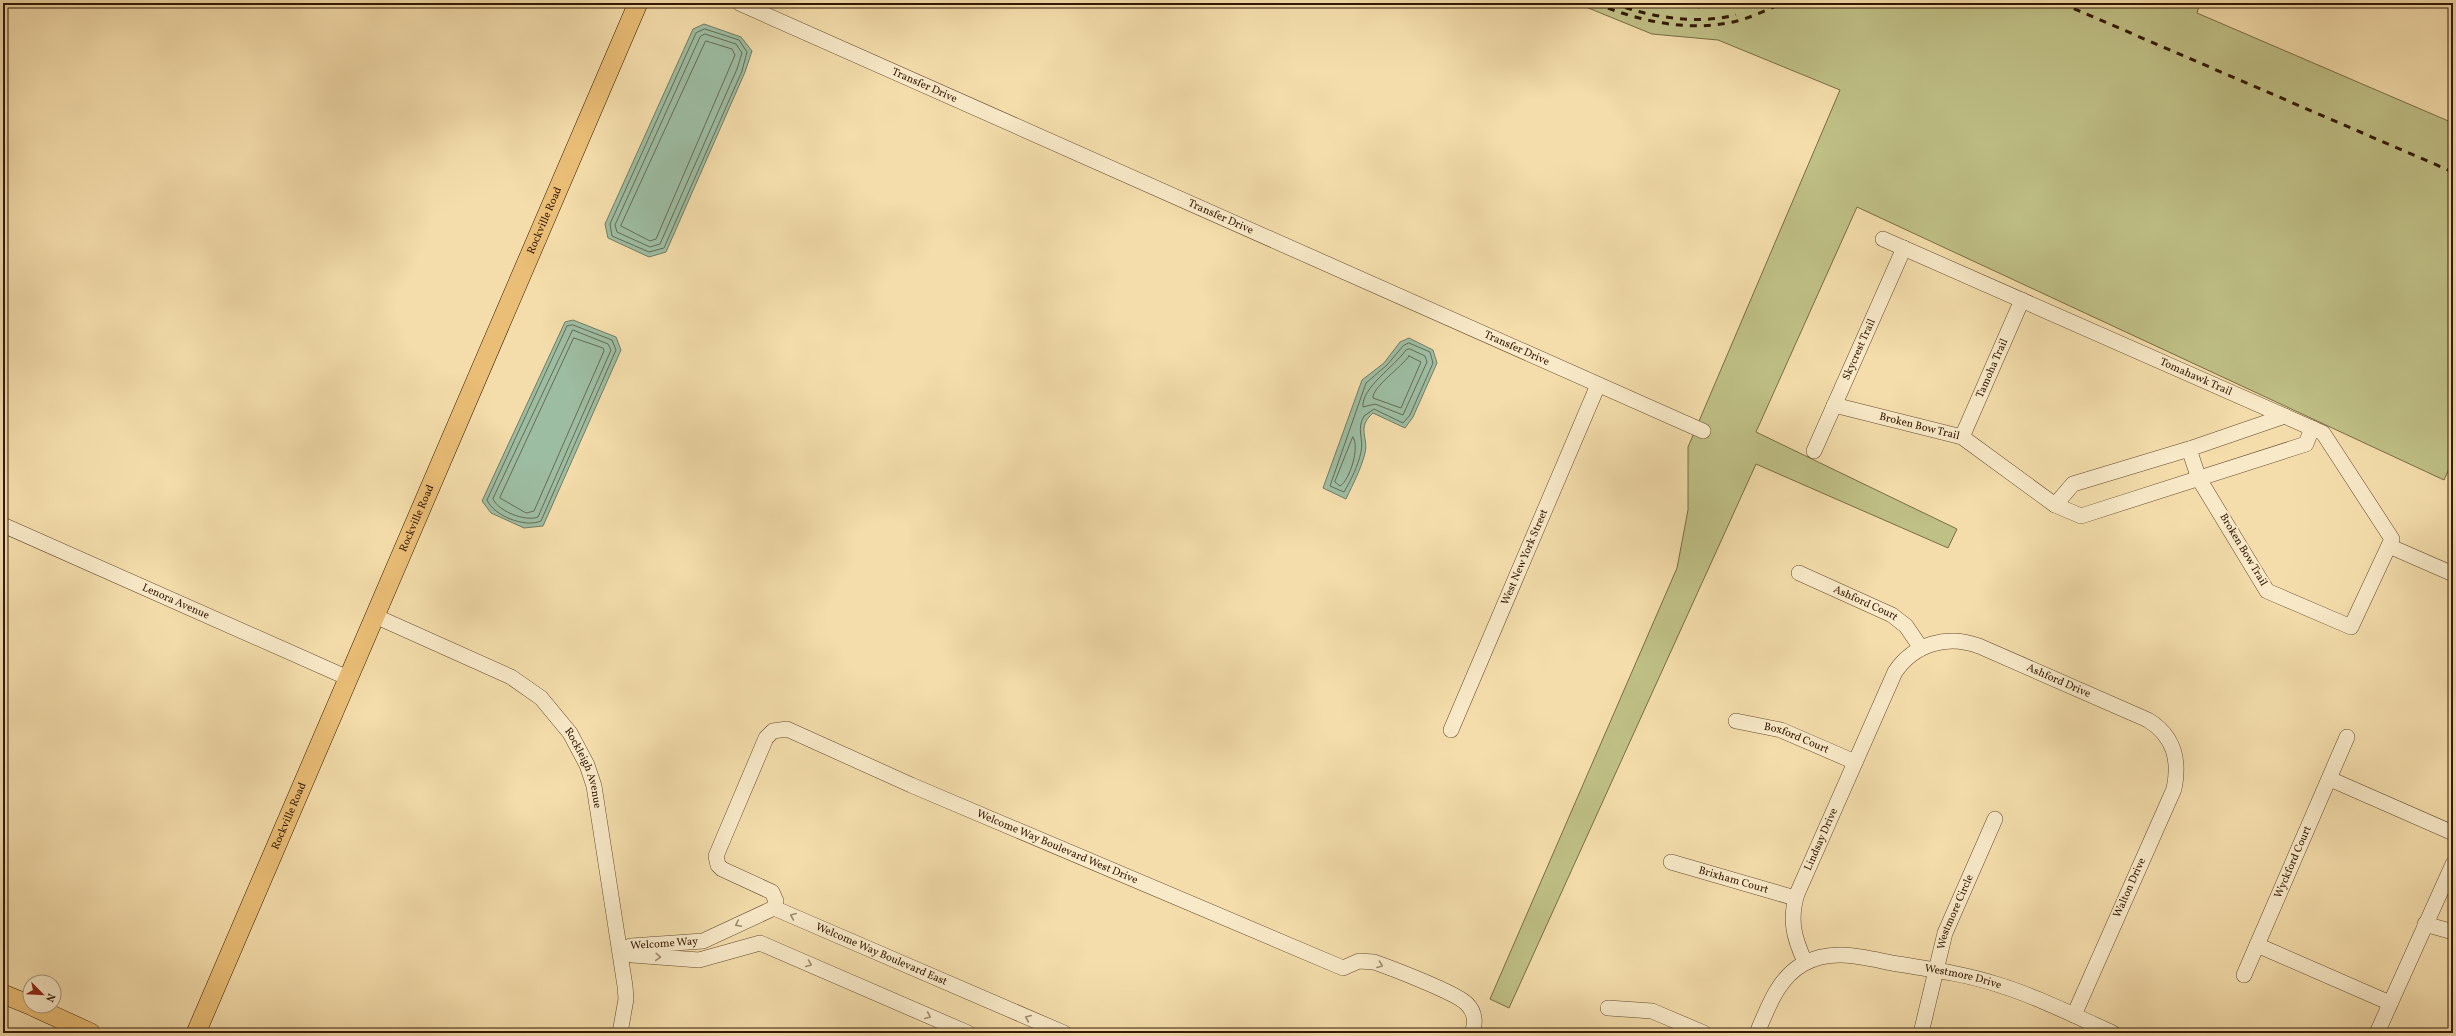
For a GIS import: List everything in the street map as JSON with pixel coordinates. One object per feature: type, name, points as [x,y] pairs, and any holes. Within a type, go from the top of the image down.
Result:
[{"type":"main road","name":"Rockville Road","points":[[196,1033],[638,3]]},
{"type":"main road","points":[[3,994],[22,1002]]},
{"type":"main road","points":[[49,1014],[91,1033]]},
{"type":"street","name":"Transfer Drive","points":[[738,3],[1703,431]]},
{"type":"street","name":"Tomahawk Trail","points":[[1883,239],[2323,433],[2392,539],[2389,546]]},
{"type":"street","name":"Skycrest Trail","points":[[1814,451],[1904,248]]},
{"type":"street","name":"Tamoha Trail","points":[[1962,437],[2022,300]]},
{"type":"street","name":"West New York Street","points":[[1451,730],[1598,385]]},
{"type":"street","name":"Broken Bow Trail","points":[[1834,405],[1962,437],[2055,505],[2081,516],[2306,444],[2312,428]]},
{"type":"street","points":[[2055,505],[2074,484],[2189,449],[2285,416]]},
{"type":"street","name":"Broken Bow Trail","points":[[2189,449],[2199,479],[2267,590],[2351,627],[2389,546]]},
{"type":"street","name":"Lenora Avenue","points":[[3,525],[348,678]]},
{"type":"street","points":[[2389,546],[2453,574]]},
{"type":"street","name":"Ashford Court","points":[[1799,573],[1892,615],[1906,626],[1921,648]]},
{"type":"street","name":"Rockleigh Avenue","points":[[374,616],[508,674],[541,698],[562,722],[581,752],[594,786],[620,951],[626,999],[620,1033]]},
{"type":"street","name":"Ashford Drive","points":[[1921,648],[1948,641],[1961,641],[1979,646],[2148,720],[2169,740],[2176,758]]},
{"type":"street","name":"Lindsay Drive","points":[[1805,962],[1795,941],[1792,926],[1795,898],[1895,672],[1910,656],[1921,648]]},
{"type":"street","name":"Boxford Court","points":[[1736,721],[1758,723],[1780,730],[1855,762]]},
{"type":"street","name":"Welcome Way Boulevard West Drive","points":[[774,908],[776,901],[772,892],[724,870],[717,863],[717,854],[766,738],[772,731],[787,729],[918,788],[1343,968],[1359,961],[1374,962],[1459,998],[1472,1012],[1474,1026],[1472,1033]]},
{"type":"street","name":"Wyckford Court","points":[[2244,975],[2347,737]]},
{"type":"street","name":"Walton Drive","points":[[2074,1015],[2174,789],[2177,775],[2176,758]]},
{"type":"street","points":[[2330,779],[2453,834]]},
{"type":"street","name":"Westmore Circle","points":[[1921,1033],[1931,1001],[1936,970],[1949,925],[1995,819]]},
{"type":"street","name":"Brixham Court","points":[[1671,862],[1795,898]]},
{"type":"street","points":[[2377,1033],[2453,864]]},
{"type":"street","name":"Welcome Way","points":[[620,951],[631,946],[703,941],[774,908]]},
{"type":"street","name":"Welcome Way Boulevard East","points":[[774,908],[1064,1033]]},
{"type":"street","points":[[2425,924],[2453,932]]},
{"type":"street","name":"Welcome Way","points":[[620,951],[632,955],[699,960],[760,943],[968,1033]]},
{"type":"street","points":[[2257,945],[2390,1003]]},
{"type":"street","name":"Westmore Drive","points":[[1805,962],[1823,956],[1845,955],[1936,970],[1995,983],[2114,1033]]},
{"type":"street","points":[[1757,1033],[1780,984],[1805,962]]},
{"type":"street","points":[[1608,1008],[1652,1011],[1704,1033]]},
{"type":"shaded area","points":[[1576,3],[1666,3],[1700,8],[1703,3],[2200,3],[2197,13],[2453,123],[2453,460],[2444,480],[1857,207],[1756,432],[1957,529],[1948,548],[1756,464],[1509,1008],[1490,999],[1677,568],[1688,510],[1688,447],[1840,90],[1718,40],[1652,34]]},
{"type":"water","points":[[704,24],[741,37],[752,51],[745,72],[666,252],[649,257],[608,238],[605,224],[693,29]]},
{"type":"water","points":[[573,320],[616,337],[621,350],[543,526],[524,528],[491,513],[482,501],[565,322]]},
{"type":"water","points":[[1409,338],[1433,350],[1437,363],[1413,417],[1405,428],[1373,413],[1365,423],[1365,453],[1357,476],[1346,499],[1323,488],[1362,380],[1384,363],[1400,342]]},
{"type":"railway","points":[[1595,3],[1646,20],[1701,26],[1737,21],[1783,3]]},
{"type":"railway","points":[[1612,3],[1657,16],[1673,18],[1705,19],[1736,15]]},
{"type":"railway","points":[[2061,3],[2453,172]]}]
